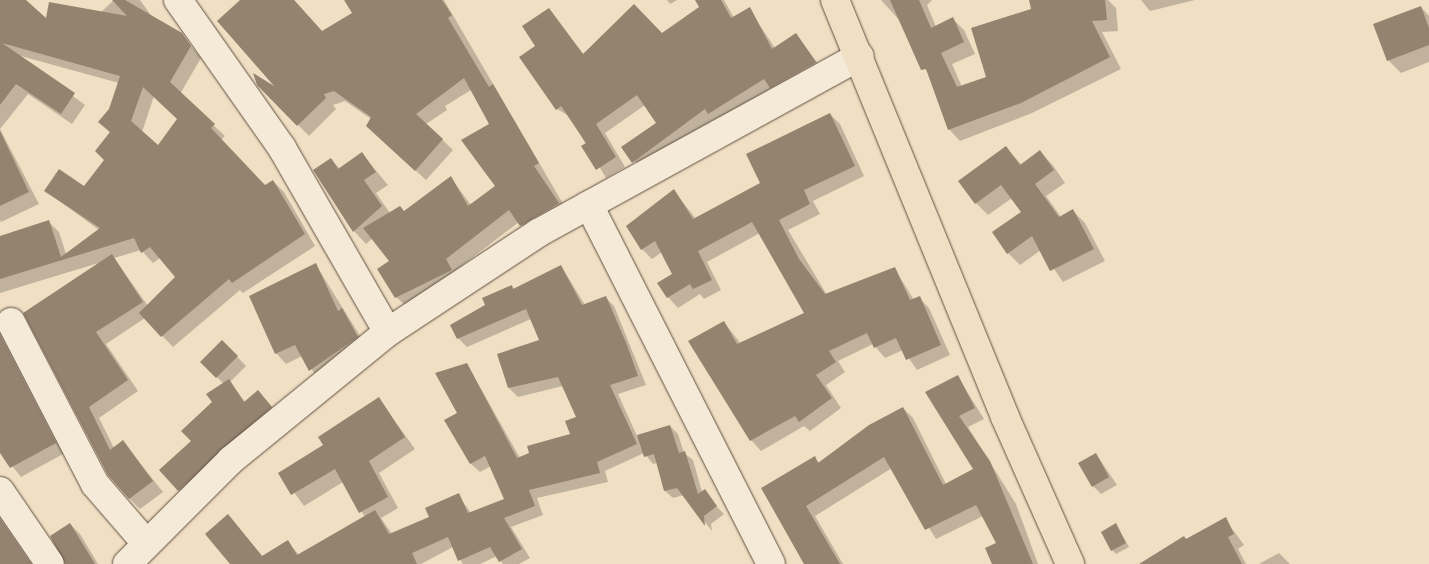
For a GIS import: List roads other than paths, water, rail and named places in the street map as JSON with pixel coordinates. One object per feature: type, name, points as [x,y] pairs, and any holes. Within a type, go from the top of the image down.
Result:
[{"type":"main road","points":[[835,0],[860,56],[1005,417],[1070,564]]},
{"type":"street","points":[[178,0],[282,148],[388,332]]},
{"type":"street","points":[[127,564],[145,542],[231,460],[388,332],[538,232],[860,56]]},
{"type":"street","points":[[589,205],[771,564]]},
{"type":"street","points":[[11,322],[95,484],[145,542]]},
{"type":"street","points":[[0,491],[50,564]]}]
